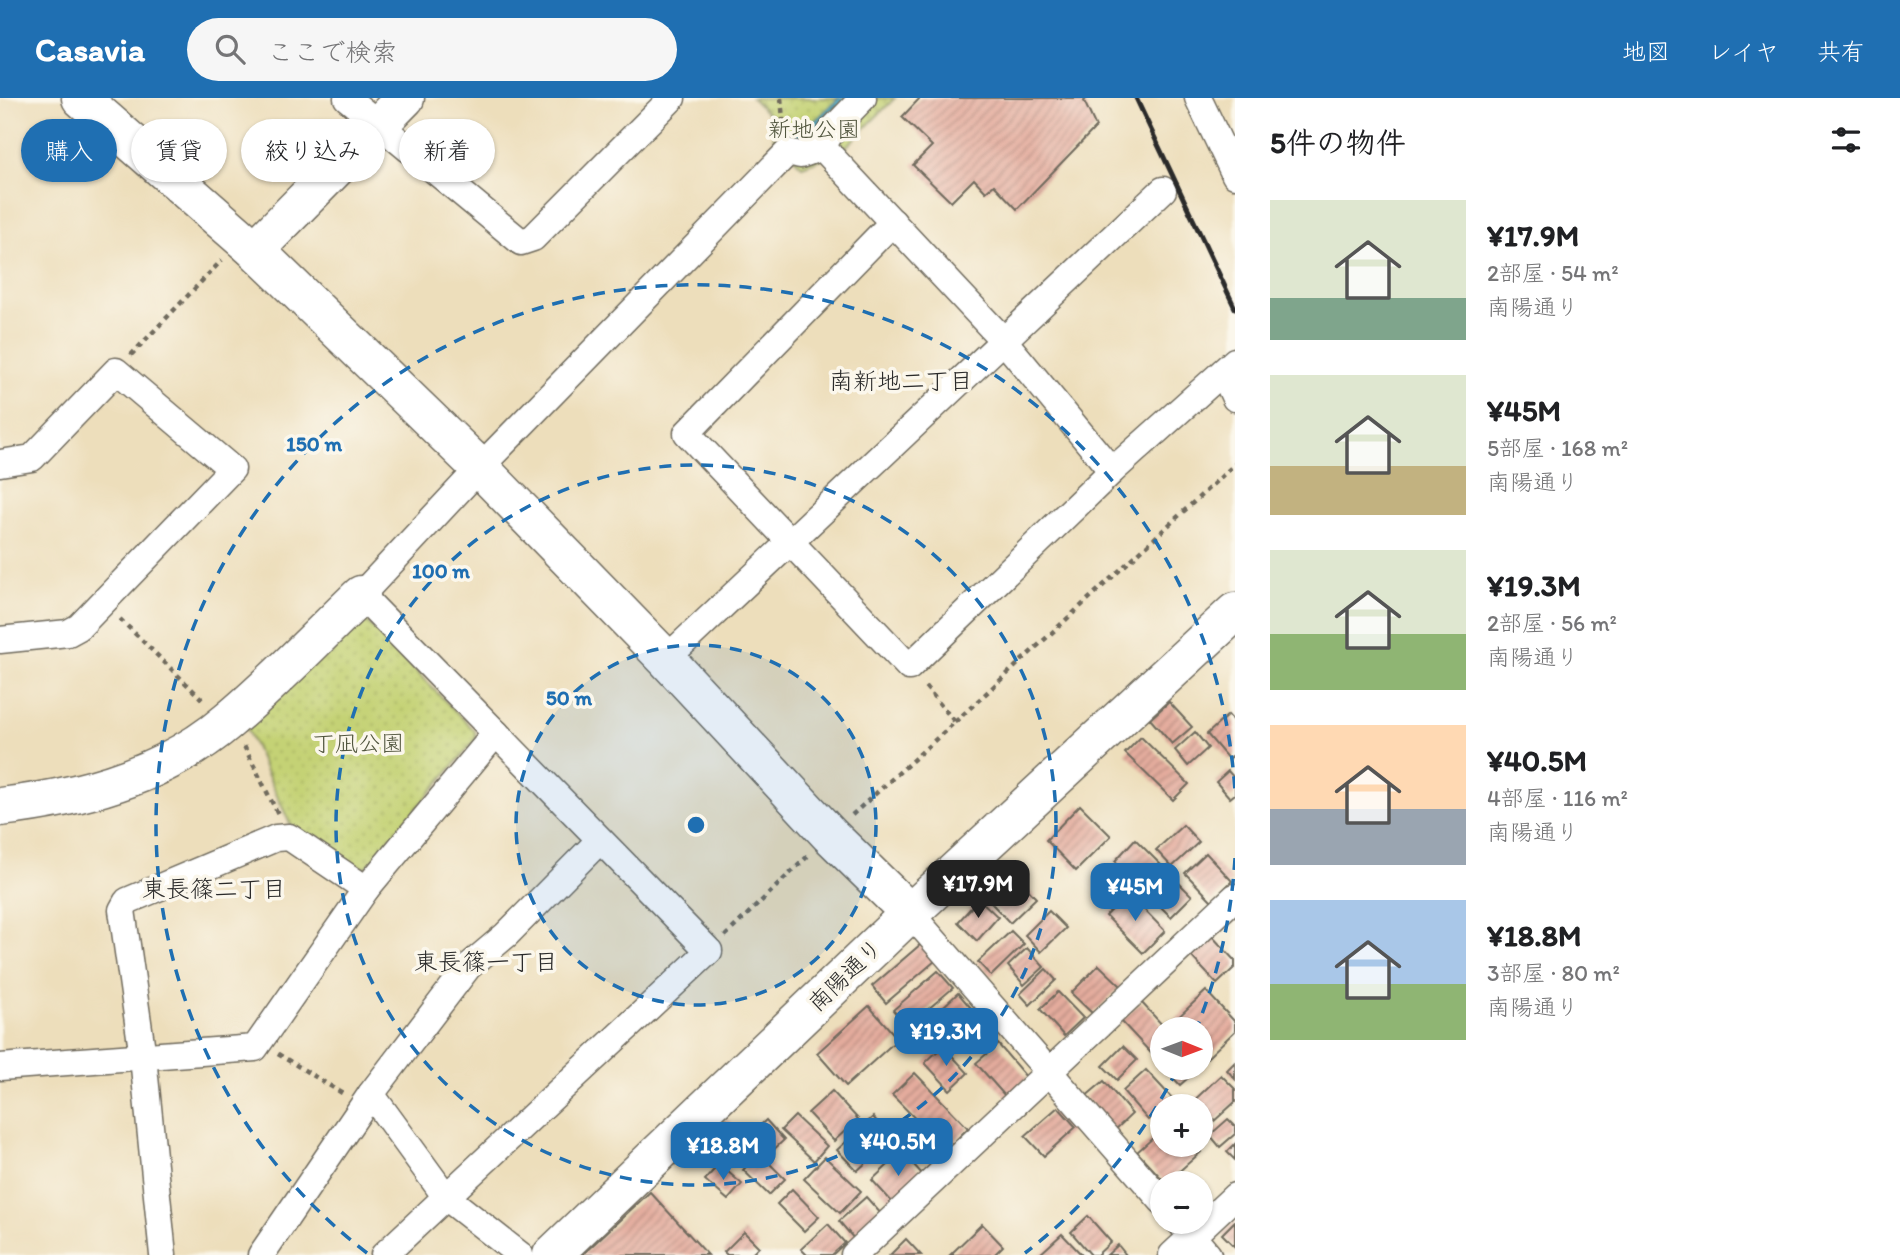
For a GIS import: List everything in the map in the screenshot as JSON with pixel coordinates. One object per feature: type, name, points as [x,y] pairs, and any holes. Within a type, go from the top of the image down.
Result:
[{"type":"street","points":[[81,98],[249,244],[480,468],[666,659],[830,835],[910,913],[1150,1187]]},
{"type":"street","points":[[347,98],[392,111],[521,242],[533,238],[671,98]]},
{"type":"street","points":[[0,807],[80,794],[134,776],[227,723],[361,595],[480,468],[788,152],[800,155],[822,147],[833,129],[863,98]]},
{"type":"street","points":[[1198,98],[1235,175]]},
{"type":"street","points":[[249,244],[392,111]]},
{"type":"street","points":[[822,147],[1005,342],[1112,471]]},
{"type":"street","points":[[666,659],[1005,342],[1163,190]]},
{"type":"street","points":[[893,222],[687,433],[909,667],[1112,471],[1229,366]]},
{"type":"street","points":[[1229,366],[1235,398]]},
{"type":"street","points":[[0,463],[32,458],[116,371],[232,469],[79,627],[68,633],[0,640]]},
{"type":"street","points":[[361,595],[709,951],[384,1255]]},
{"type":"street","name":"南陽通り","points":[[552,1255],[910,913],[1235,612]]},
{"type":"street","points":[[0,1067],[256,1048],[366,890],[496,733]]},
{"type":"street","points":[[163,1255],[143,1057],[122,910],[127,901],[276,838],[289,836],[366,890]]},
{"type":"street","points":[[261,1255],[367,1100],[468,967],[506,935],[600,840]]},
{"type":"street","points":[[854,1255],[1235,897]]},
{"type":"street","points":[[367,1100],[446,1197],[520,1255]]},
{"type":"street","points":[[1172,1255],[1235,1196]]},
{"type":"path","points":[[781,98],[783,119],[789,129],[786,138],[788,152]]},
{"type":"path","points":[[116,371],[249,244]]},
{"type":"path","points":[[709,951],[830,835],[1235,464]]},
{"type":"path","points":[[103,603],[240,737],[289,836]]},
{"type":"path","points":[[909,667],[955,722]]},
{"type":"path","points":[[259,1043],[367,1100]]},
{"type":"green space","name":"新地公園","points":[[752,98],[895,98],[841,152],[802,166],[773,137],[781,127]]},
{"type":"green space","name":"丁凪公園","points":[[357,618],[364,619],[475,731],[476,739],[367,867],[355,869],[291,826],[245,725]]},
{"type":"water","points":[[839,98],[856,98],[846,108],[836,107],[819,125],[815,142],[803,148],[791,137],[799,126],[816,120]]},
{"type":"building","points":[[920,98],[1087,98],[1084,101],[1096,127],[1017,209],[994,185],[986,192],[974,179],[951,202],[913,165],[932,146],[902,117]]},
{"type":"building","points":[[1169,702],[1192,727],[1172,744],[1150,719]]},
{"type":"building","points":[[1228,715],[1235,723],[1235,754],[1229,760],[1207,734]]},
{"type":"building","points":[[1195,732],[1208,748],[1188,766],[1175,750]]},
{"type":"building","points":[[1141,737],[1189,784],[1173,800],[1125,753]]},
{"type":"building","points":[[1228,771],[1235,779],[1235,794],[1230,798],[1216,782]]},
{"type":"building","points":[[1080,805],[1111,836],[1076,871],[1046,840]]},
{"type":"building","points":[[1183,825],[1199,842],[1172,867],[1156,850]]},
{"type":"building","points":[[1135,839],[1192,896],[1171,917],[1115,861]]},
{"type":"building","points":[[1206,853],[1232,881],[1212,901],[1185,873]]},
{"type":"building","points":[[1005,865],[1036,898],[1010,923],[979,890]]},
{"type":"building","points":[[1128,893],[1165,931],[1143,953],[1106,916]]},
{"type":"building","points":[[979,899],[998,917],[977,941],[958,922]]},
{"type":"building","points":[[1049,911],[1066,928],[1041,952],[1025,935]]},
{"type":"building","points":[[1011,931],[1024,944],[991,976],[978,962]]},
{"type":"building","points":[[1211,935],[1235,961],[1235,967],[1217,984],[1190,955]]},
{"type":"building","points":[[921,944],[935,961],[886,1003],[872,986]]},
{"type":"building","points":[[1027,948],[1044,967],[1024,985],[1008,966]]},
{"type":"building","points":[[1099,965],[1121,986],[1093,1014],[1071,993]]},
{"type":"building","points":[[1046,969],[1056,980],[1030,1005],[1020,994]]},
{"type":"building","points":[[938,971],[953,988],[907,1027],[893,1010]]},
{"type":"building","points":[[1206,991],[1235,1022],[1235,1031],[1213,1052],[1213,1017],[1178,1017]]},
{"type":"building","points":[[1058,992],[1083,1018],[1064,1036],[1040,1009]]},
{"type":"building","points":[[958,993],[971,1008],[931,1045],[918,1030]]},
{"type":"building","points":[[1141,1002],[1155,1017],[1150,1017],[1150,1052],[1121,1021]]},
{"type":"building","points":[[869,1006],[898,1039],[846,1086],[817,1053]]},
{"type":"building","points":[[998,1044],[1027,1078],[1006,1097],[976,1063]]},
{"type":"building","points":[[943,1046],[968,1073],[950,1090],[925,1063]]},
{"type":"building","points":[[1123,1046],[1137,1060],[1117,1080],[1103,1066]]},
{"type":"building","points":[[1235,1062],[1235,1079],[1227,1070]]},
{"type":"building","points":[[1146,1070],[1150,1074],[1150,1080],[1155,1080],[1168,1094],[1150,1094],[1148,1120],[1123,1091]]},
{"type":"building","points":[[915,1073],[968,1128],[946,1150],[892,1095]]},
{"type":"building","points":[[1221,1075],[1235,1089],[1235,1102],[1213,1122],[1213,1094],[1201,1094]]},
{"type":"building","points":[[1104,1081],[1132,1114],[1114,1131],[1085,1097]]},
{"type":"building","points":[[832,1091],[858,1119],[834,1141],[808,1113]]},
{"type":"building","points":[[1058,1107],[1076,1127],[1044,1156],[1025,1136]]},
{"type":"building","points":[[795,1116],[827,1146],[814,1161],[781,1130]]},
{"type":"building","points":[[873,1117],[892,1139],[857,1171],[837,1150]]},
{"type":"building","points":[[727,1119],[748,1140],[733,1155],[712,1134]]},
{"type":"building","points":[[1228,1119],[1235,1126],[1235,1134],[1220,1147],[1213,1139],[1213,1132]]},
{"type":"building","points":[[766,1120],[784,1140],[769,1154],[751,1134]]},
{"type":"building","points":[[1150,1141],[1150,1157],[1195,1157],[1180,1171],[1155,1171],[1137,1152]]},
{"type":"building","points":[[1235,1144],[1235,1160],[1227,1152]]},
{"type":"building","points":[[902,1152],[924,1176],[894,1204],[872,1180]]},
{"type":"building","points":[[759,1153],[785,1179],[769,1195],[743,1170]]},
{"type":"building","points":[[825,1157],[861,1191],[840,1213],[804,1179]]},
{"type":"building","points":[[719,1164],[742,1184],[728,1200],[705,1180]]},
{"type":"building","points":[[792,1189],[819,1217],[804,1231],[777,1204]]},
{"type":"building","points":[[650,1192],[708,1255],[582,1255]]},
{"type":"building","points":[[866,1197],[883,1216],[855,1240],[839,1221]]},
{"type":"building","points":[[1088,1216],[1111,1242],[1097,1255],[1091,1255],[1071,1232]]},
{"type":"building","points":[[1235,1221],[1235,1247],[1222,1234]]},
{"type":"building","points":[[828,1224],[845,1243],[832,1255],[807,1255],[801,1249]]},
{"type":"building","points":[[982,1224],[1003,1246],[994,1255],[950,1255]]},
{"type":"building","points":[[744,1232],[759,1247],[751,1255],[727,1255],[724,1252]]},
{"type":"building","points":[[1062,1234],[1082,1255],[1039,1255]]},
{"type":"building","points":[[906,1239],[921,1255],[890,1255]]},
{"type":"building","points":[[1118,1245],[1126,1255],[1107,1255]]},
{"type":"railway","points":[[1136,98],[1235,308]]},
{"type":"district","name":"南新地二丁目","points":[[901,381]]},
{"type":"district","name":"東長篠二丁目","points":[[214,889]]},
{"type":"district","name":"東長篠一丁目","points":[[486,962]]}]
